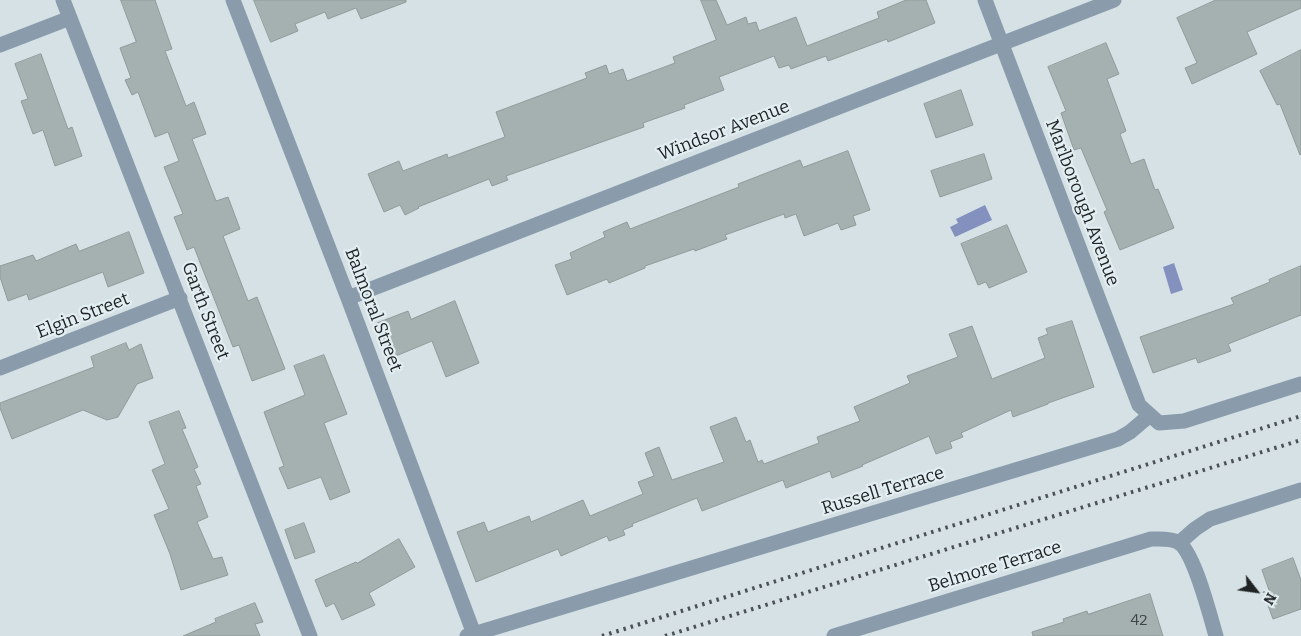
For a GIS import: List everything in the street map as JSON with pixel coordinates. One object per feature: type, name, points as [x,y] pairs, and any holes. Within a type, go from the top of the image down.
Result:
[{"type":"street","name":"Garth Street","points":[[64,0],[310,636]]},
{"type":"street","name":"Balmoral Street","points":[[233,0],[348,298],[470,635]]},
{"type":"street","name":"Marlborough Avenue","points":[[985,0],[1139,405],[1150,415]]},
{"type":"street","name":"Windsor Avenue","points":[[348,298],[1114,0]]},
{"type":"street","points":[[0,45],[70,18]]},
{"type":"street","name":"Elgin Street","points":[[0,368],[180,298]]},
{"type":"street","points":[[1150,415],[1159,423],[1184,421],[1301,384]]},
{"type":"street","name":"Russell Terrace","points":[[470,635],[1118,439],[1130,432],[1150,415]]},
{"type":"street","points":[[1216,636],[1194,565],[1174,541],[1210,520],[1301,490]]},
{"type":"street","name":"Belmore Terrace","points":[[834,636],[1151,539],[1174,541]]},
{"type":"water","points":[[985,205],[992,220],[955,237],[950,227],[958,223],[956,219]]},
{"type":"water","points":[[1174,263],[1183,290],[1171,294],[1163,267]]},
{"type":"building","points":[[121,0],[155,0],[172,49],[165,51],[186,106],[194,102],[206,134],[192,139],[216,201],[228,197],[240,229],[223,236],[248,301],[257,297],[285,369],[252,381],[239,345],[233,347],[194,247],[187,250],[174,217],[183,214],[164,167],[179,161],[168,132],[155,137],[138,92],[132,95],[125,80],[131,78],[120,48],[136,42]]},
{"type":"building","points":[[254,0],[406,0],[406,2],[361,19],[356,8],[328,19],[325,12],[295,24],[298,31],[271,42]]},
{"type":"building","points":[[701,0],[716,0],[727,25],[746,17],[748,24],[756,22],[759,31],[796,17],[807,46],[879,18],[877,12],[906,0],[926,0],[935,23],[888,42],[887,39],[828,61],[826,56],[791,69],[789,65],[779,68],[774,56],[719,77],[724,90],[684,105],[685,108],[643,123],[644,127],[506,176],[508,180],[492,186],[489,179],[418,207],[405,215],[400,205],[384,212],[368,174],[399,161],[403,171],[447,154],[448,158],[505,137],[496,112],[587,78],[585,73],[606,65],[609,74],[623,69],[627,81],[675,63],[673,57],[716,40]]},
{"type":"building","points":[[1216,0],[1301,0],[1301,8],[1247,32],[1257,54],[1192,84],[1185,68],[1197,63],[1177,18]]},
{"type":"building","points":[[1106,43],[1119,74],[1107,79],[1126,131],[1120,134],[1131,164],[1144,159],[1155,190],[1158,189],[1174,228],[1120,250],[1104,212],[1107,210],[1081,148],[1074,150],[1061,113],[1066,111],[1048,67]]},
{"type":"building","points":[[1301,50],[1300,155],[1280,104],[1277,105],[1260,71]]},
{"type":"building","points":[[41,54],[68,129],[72,127],[82,156],[55,166],[43,130],[33,134],[21,101],[28,99],[15,64]]},
{"type":"building","points":[[961,90],[973,125],[936,138],[924,104]]},
{"type":"building","points":[[848,151],[870,210],[853,216],[856,225],[841,230],[838,223],[804,236],[796,214],[785,218],[784,214],[725,235],[727,239],[695,251],[694,249],[645,266],[645,268],[609,283],[607,279],[567,295],[555,265],[572,259],[570,253],[605,237],[603,232],[627,222],[630,229],[739,187],[738,184],[800,160],[803,167]]},
{"type":"building","points":[[984,154],[992,179],[940,197],[931,171]]},
{"type":"building","points":[[1007,225],[1027,272],[989,288],[986,282],[978,285],[961,244]]},
{"type":"building","points":[[129,232],[144,273],[108,287],[103,272],[29,300],[27,294],[8,301],[0,277],[0,266],[33,255],[36,261],[76,244],[79,251]]},
{"type":"building","points":[[1301,266],[1301,315],[1228,344],[1231,351],[1198,363],[1196,358],[1153,373],[1140,337],[1234,304],[1231,298],[1270,282],[1269,280]]},
{"type":"building","points":[[455,301],[479,363],[446,377],[432,341],[391,358],[377,323],[408,311],[411,319]]},
{"type":"building","points":[[1072,321],[1094,387],[1013,417],[1011,410],[961,433],[963,437],[950,442],[952,448],[936,454],[929,436],[832,478],[830,471],[786,488],[783,480],[702,511],[697,498],[632,524],[633,526],[623,530],[625,535],[609,541],[607,536],[561,556],[558,549],[476,582],[457,532],[484,522],[488,532],[529,516],[531,522],[583,500],[590,516],[643,494],[638,482],[654,476],[645,453],[659,447],[672,480],[724,462],[710,427],[736,417],[746,442],[750,440],[758,462],[762,460],[764,464],[819,443],[817,437],[860,421],[854,407],[910,383],[907,376],[958,357],[949,334],[972,326],[992,379],[1045,358],[1038,338],[1048,334],[1046,329]]},
{"type":"building","points":[[126,343],[129,350],[141,344],[153,378],[137,384],[118,417],[107,420],[83,410],[12,439],[0,408],[0,403],[94,367],[91,357]]},
{"type":"building","points":[[324,355],[347,414],[324,423],[350,492],[330,500],[321,477],[288,489],[279,468],[284,466],[264,412],[305,395],[294,366]]},
{"type":"building","points":[[179,411],[186,428],[182,429],[198,467],[194,469],[201,484],[196,486],[208,517],[197,522],[213,559],[222,557],[228,575],[181,590],[170,554],[154,515],[169,509],[152,470],[165,464],[149,422]]},
{"type":"building","points":[[304,523],[315,552],[295,559],[285,530]]},
{"type":"building","points":[[399,539],[415,567],[369,593],[375,605],[342,620],[334,603],[326,607],[315,580],[357,563]]},
{"type":"building","points":[[1293,558],[1301,580],[1301,609],[1273,619],[1263,592],[1269,590],[1262,570]]},
{"type":"building","points":[[1150,594],[1163,636],[1033,636],[1032,632],[1064,622],[1063,619],[1087,611],[1088,614]]},
{"type":"building","points":[[255,603],[263,622],[255,624],[260,636],[183,636],[216,622],[215,619]]},
{"type":"railway","points":[[602,636],[1301,416]]},
{"type":"railway","points":[[665,636],[1301,440]]}]
